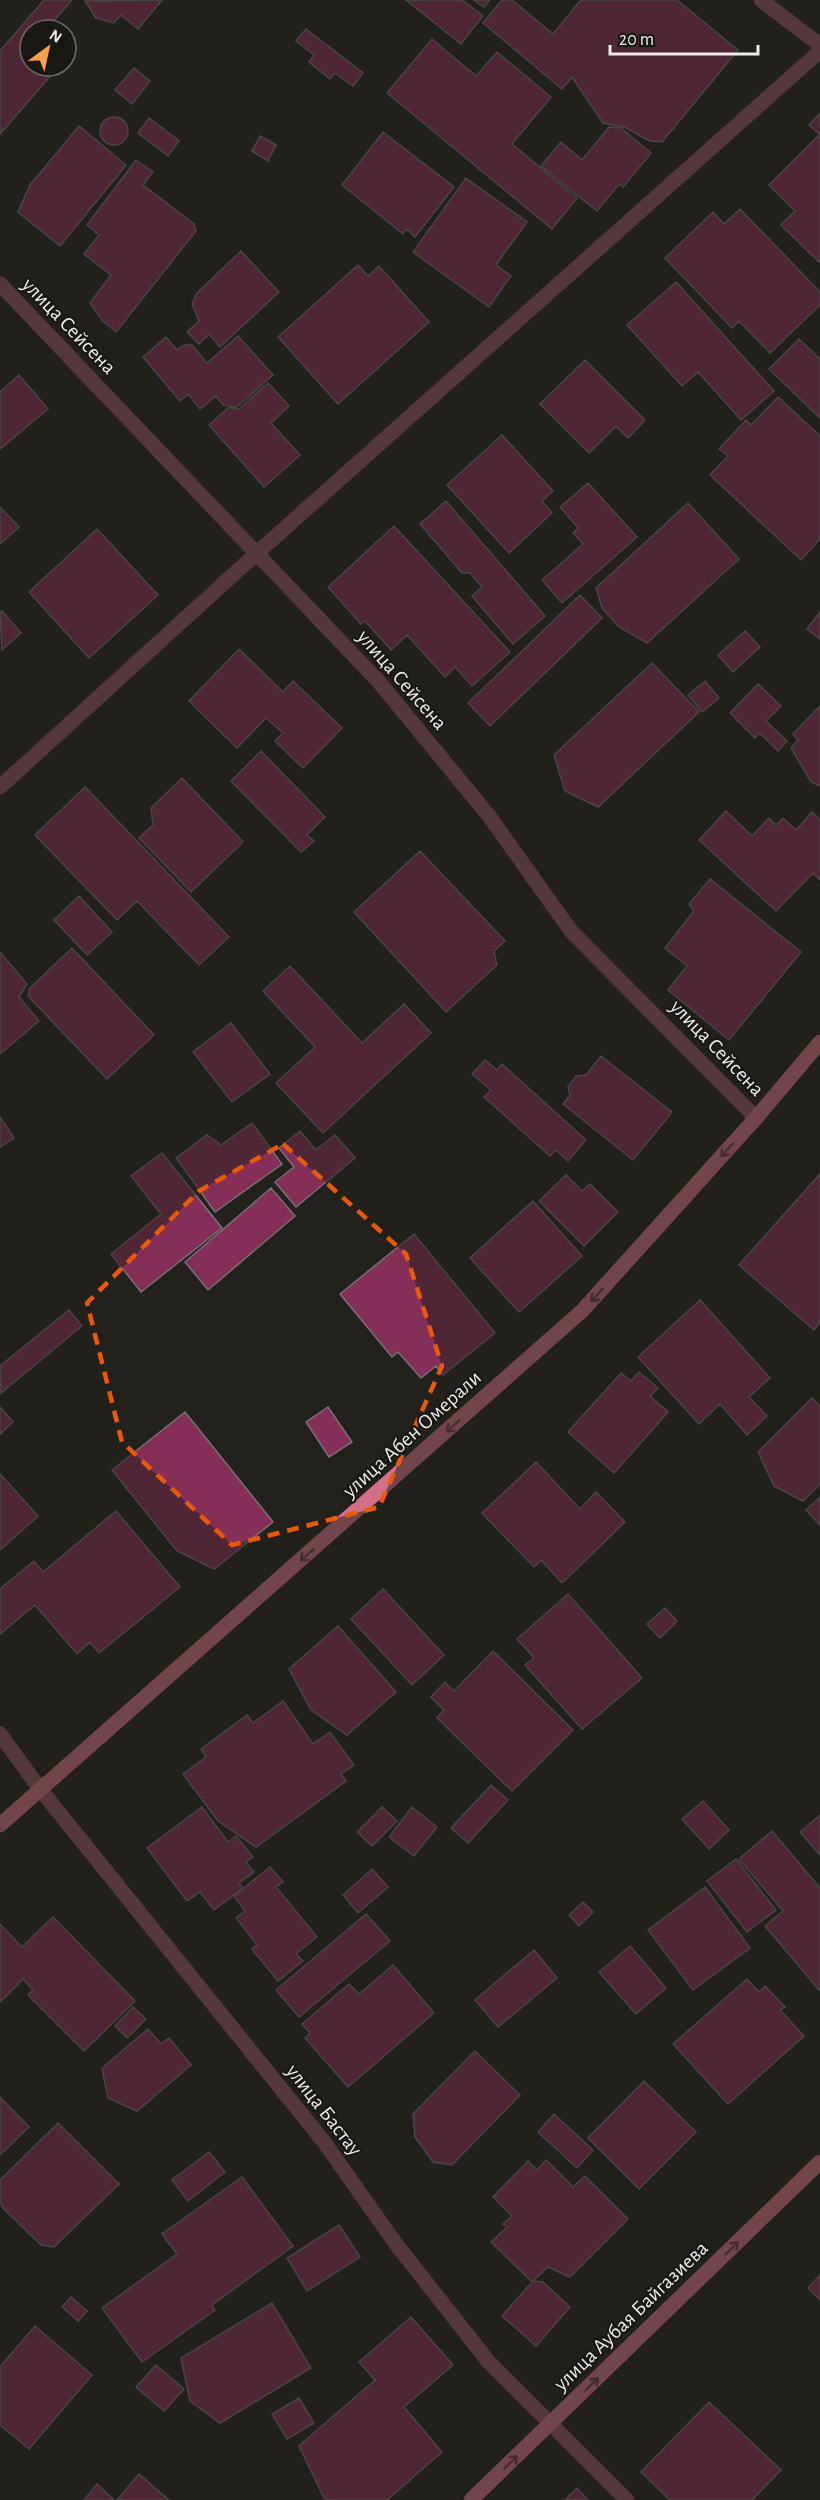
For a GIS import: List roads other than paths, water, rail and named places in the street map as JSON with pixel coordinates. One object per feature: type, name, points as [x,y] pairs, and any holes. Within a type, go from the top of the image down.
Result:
[{"type":"main road","name":"улица Абен Омерали","points":[[0,1825],[582,1311],[756,1118],[820,1042]]},
{"type":"main road","name":"улица Аубая Байгазиева","points":[[471,2500],[820,2162]]},
{"type":"street","points":[[761,0],[820,45]]},
{"type":"street","points":[[0,787],[257,553],[820,51]]},
{"type":"street","name":"улица Сейсена","points":[[0,284],[386,691],[489,816],[571,931],[756,1118]]},
{"type":"street","name":"улица Бастау","points":[[0,1734],[40,1789],[324,2142],[396,2244],[488,2361],[627,2500]]}]
